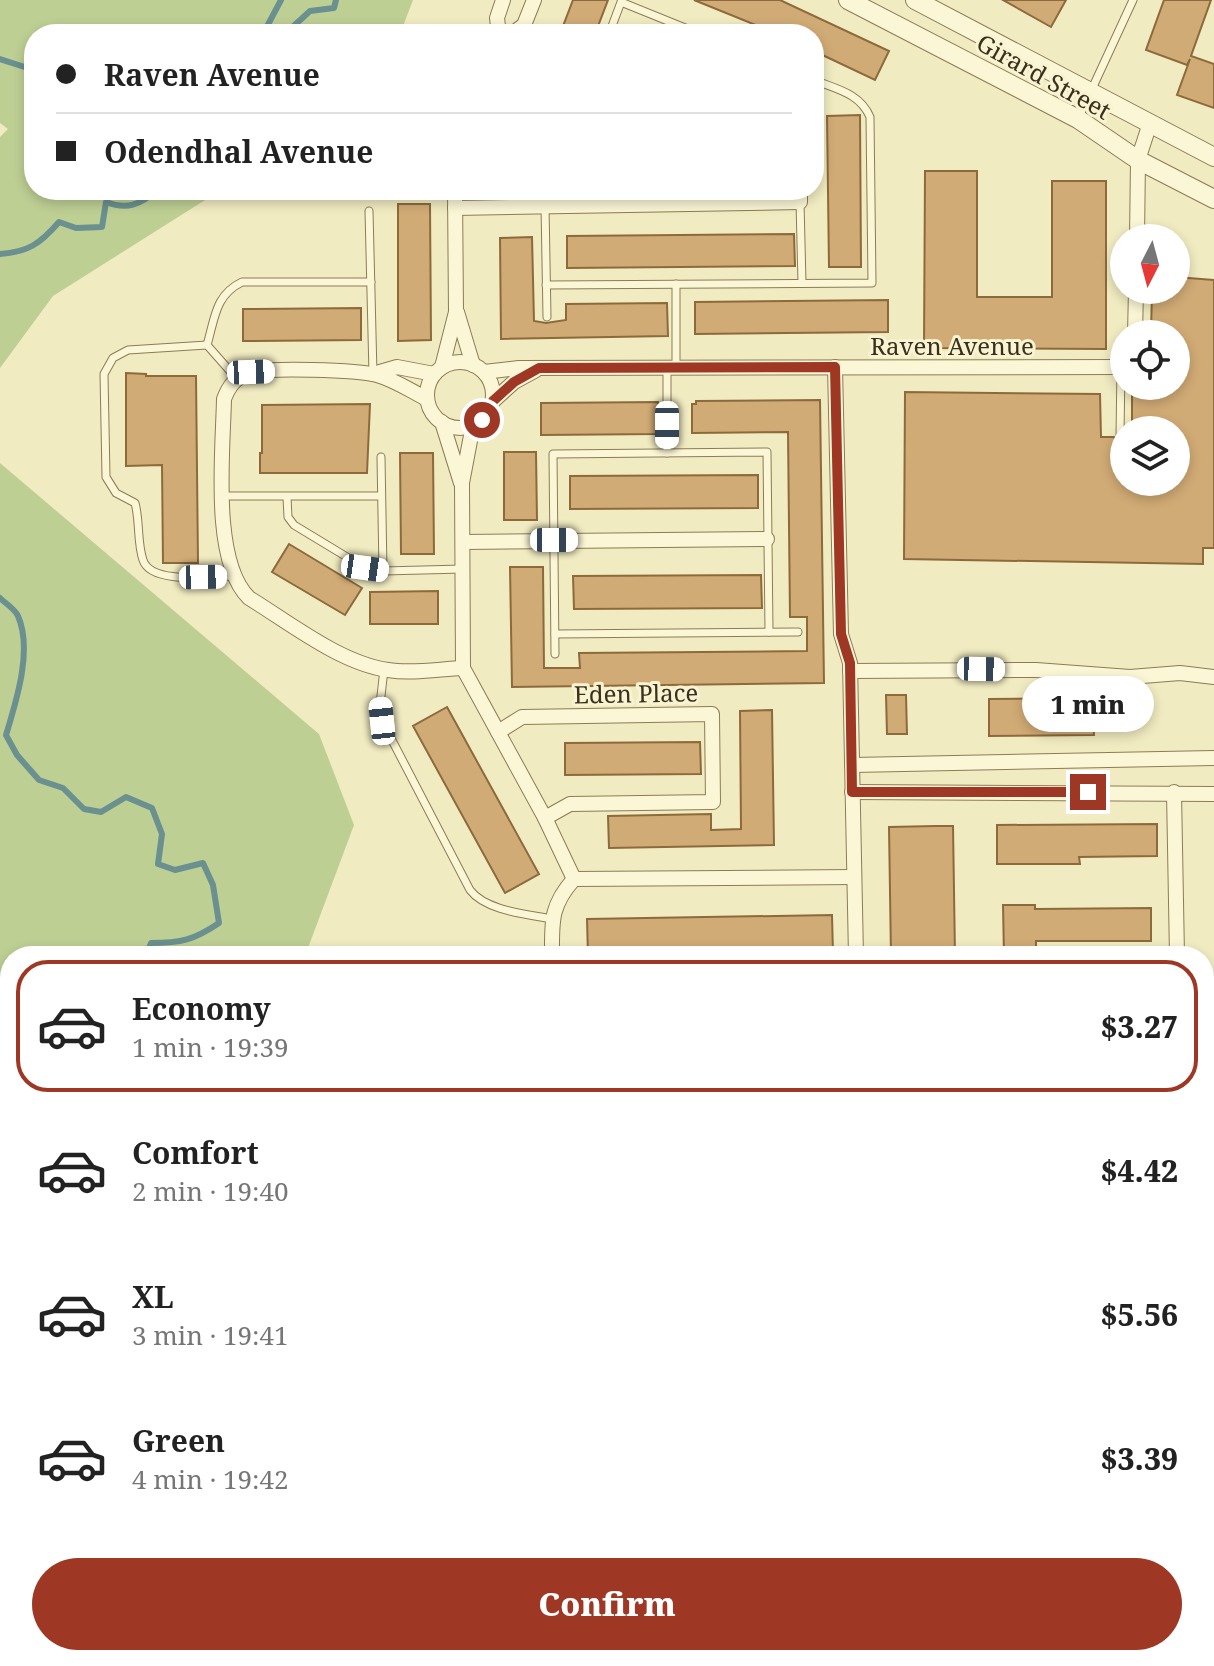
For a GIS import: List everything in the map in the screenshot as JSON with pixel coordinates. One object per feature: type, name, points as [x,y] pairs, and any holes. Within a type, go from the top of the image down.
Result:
[{"type":"street","points":[[498,24],[503,0]]},
{"type":"street","points":[[524,24],[534,0]]},
{"type":"street","name":"Girard Street","points":[[848,0],[1078,119],[1138,160],[1214,199]]},
{"type":"street","name":"Girard Street","points":[[915,0],[1214,157]]},
{"type":"street","points":[[1137,224],[1138,160],[1150,123]]},
{"type":"street","points":[[455,200],[456,312],[438,371],[427,390],[427,399],[430,408],[442,422],[462,483]]},
{"type":"street","points":[[455,208],[545,206],[610,200]]},
{"type":"street","points":[[456,312],[478,368],[490,380],[493,401]]},
{"type":"street","points":[[373,374],[397,367],[438,371],[452,363],[478,368]]},
{"type":"street","points":[[835,367],[841,634],[850,671],[856,946]]},
{"type":"street","name":"Raven Avenue","points":[[478,368],[1110,367]]},
{"type":"street","points":[[442,422],[463,428],[473,425],[514,382],[539,368]]},
{"type":"street","points":[[427,399],[391,379],[373,374],[296,370],[251,372],[237,379],[228,388],[224,399],[226,543],[233,576],[249,598],[346,657],[384,669],[463,668]]},
{"type":"street","points":[[473,425],[462,483],[463,668],[545,818],[574,879]]},
{"type":"street","points":[[463,542],[767,539]]},
{"type":"street","points":[[850,671],[1036,670],[1130,677],[1180,673],[1214,677]]},
{"type":"street","name":"Eden Place","points":[[498,732],[522,717],[712,714],[713,802],[570,804],[545,818]]},
{"type":"street","points":[[852,765],[1214,758]]},
{"type":"street","points":[[852,792],[1214,794]]},
{"type":"street","points":[[1174,792],[1177,946]]},
{"type":"street","points":[[574,879],[854,877]]},
{"type":"street","points":[[552,946],[552,919],[556,904],[574,879]]},
{"type":"lane","points":[[1078,119],[1133,0]]},
{"type":"lane","points":[[613,24],[621,1],[676,24]]},
{"type":"lane","points":[[546,285],[872,283],[870,117],[855,96],[824,84]]},
{"type":"lane","points":[[547,200],[547,317]]},
{"type":"lane","points":[[800,200],[802,283]]},
{"type":"lane","points":[[369,211],[373,374]]},
{"type":"lane","points":[[207,345],[219,301],[229,288],[242,282],[371,282]]},
{"type":"lane","points":[[667,453],[676,284]]},
{"type":"lane","points":[[207,345],[237,379]]},
{"type":"lane","points":[[207,345],[128,350],[113,358],[104,374],[106,477],[116,493],[135,503],[140,519],[143,562],[154,574],[173,577],[233,576]]},
{"type":"lane","points":[[555,654],[553,454],[767,452],[769,632]]},
{"type":"lane","points":[[381,457],[383,571]]},
{"type":"lane","points":[[223,496],[381,496]]},
{"type":"lane","points":[[287,497],[288,517],[294,525],[365,568],[383,571],[463,569]]},
{"type":"lane","points":[[555,634],[798,632]]},
{"type":"lane","points":[[384,669],[380,705],[382,721],[470,890],[489,904],[552,919]]},
{"type":"green space","points":[[0,0],[413,0],[404,24],[24,24],[24,200],[205,200],[53,296],[0,368],[0,137],[8,129],[0,123]]},
{"type":"green space","points":[[0,463],[319,734],[354,825],[309,946],[0,946]]},
{"type":"building","points":[[573,0],[608,0],[599,24],[564,24]]},
{"type":"building","points":[[694,0],[780,0],[889,51],[875,80],[824,56],[824,24],[753,24]]},
{"type":"building","points":[[1003,0],[1066,0],[1051,27]]},
{"type":"building","points":[[1164,0],[1211,0],[1191,56],[1214,64],[1214,108],[1177,95],[1190,59],[1187,65],[1146,50]]},
{"type":"building","points":[[860,115],[861,267],[829,267],[827,116]]},
{"type":"building","points":[[925,171],[977,171],[977,297],[1052,297],[1052,181],[1106,181],[1106,349],[924,348]]},
{"type":"building","points":[[398,204],[430,204],[431,340],[398,341]]},
{"type":"building","points":[[794,234],[795,266],[567,268],[567,236]]},
{"type":"building","points":[[532,237],[534,321],[566,320],[566,304],[667,303],[668,336],[501,339],[500,238]]},
{"type":"building","points":[[1190,278],[1214,280],[1214,548],[1203,548],[1203,564],[904,559],[905,392],[1100,394],[1101,437],[1110,437],[1110,496],[1190,496],[1190,416],[1132,416],[1132,400],[1190,400],[1190,320],[1151,320],[1152,304],[1190,304]]},
{"type":"building","points":[[888,300],[888,332],[695,334],[695,302]]},
{"type":"building","points":[[361,308],[361,340],[243,341],[243,309]]},
{"type":"building","points":[[126,373],[196,376],[198,563],[163,563],[162,465],[126,466]]},
{"type":"building","points":[[820,400],[824,683],[512,687],[510,567],[543,567],[544,668],[580,668],[579,653],[807,651],[807,617],[790,617],[788,432],[692,433],[692,404],[696,401]]},
{"type":"building","points":[[658,402],[659,434],[541,435],[541,403]]},
{"type":"building","points":[[370,404],[367,473],[260,473],[262,405]]},
{"type":"building","points":[[504,452],[536,452],[537,520],[504,520]]},
{"type":"building","points":[[400,453],[433,453],[434,554],[401,554]]},
{"type":"building","points":[[758,475],[758,508],[570,509],[570,476]]},
{"type":"building","points":[[289,544],[362,588],[345,615],[272,572]]},
{"type":"building","points":[[761,575],[762,608],[574,609],[573,576]]},
{"type":"building","points":[[438,591],[438,624],[370,624],[370,592]]},
{"type":"building","points":[[886,695],[906,695],[907,734],[887,734]]},
{"type":"building","points":[[1093,698],[1094,735],[989,736],[989,699]]},
{"type":"building","points":[[447,707],[539,874],[505,893],[413,726]]},
{"type":"building","points":[[772,710],[774,845],[609,848],[608,816],[711,814],[711,830],[741,829],[740,711]]},
{"type":"building","points":[[700,742],[701,774],[565,775],[565,743]]},
{"type":"building","points":[[1157,824],[1157,856],[1079,857],[1080,864],[997,864],[997,825]]},
{"type":"building","points":[[953,826],[955,946],[891,946],[889,827]]},
{"type":"building","points":[[1003,905],[1035,905],[1035,909],[1151,908],[1151,941],[1036,941],[1036,946],[1004,946]]},
{"type":"building","points":[[832,915],[833,946],[588,946],[587,919]]},
{"type":"waterway","points":[[268,24],[281,0]]},
{"type":"waterway","points":[[296,24],[310,11],[334,8],[336,0]]},
{"type":"waterway","points":[[0,59],[24,67]]},
{"type":"waterway","points":[[0,254],[33,246],[59,222],[76,228],[102,227],[106,202],[120,206],[143,200]]},
{"type":"waterway","points":[[0,598],[18,616],[24,644],[21,676],[6,735],[17,755],[39,780],[63,788],[84,809],[101,812],[126,797],[152,808],[162,834],[158,864],[175,870],[203,863],[213,885],[219,923],[187,939],[151,943],[150,946]]},
{"type":"route","points":[[482,420],[493,401],[514,382],[539,368],[835,367],[841,634],[850,663],[852,792],[1088,792]]}]
